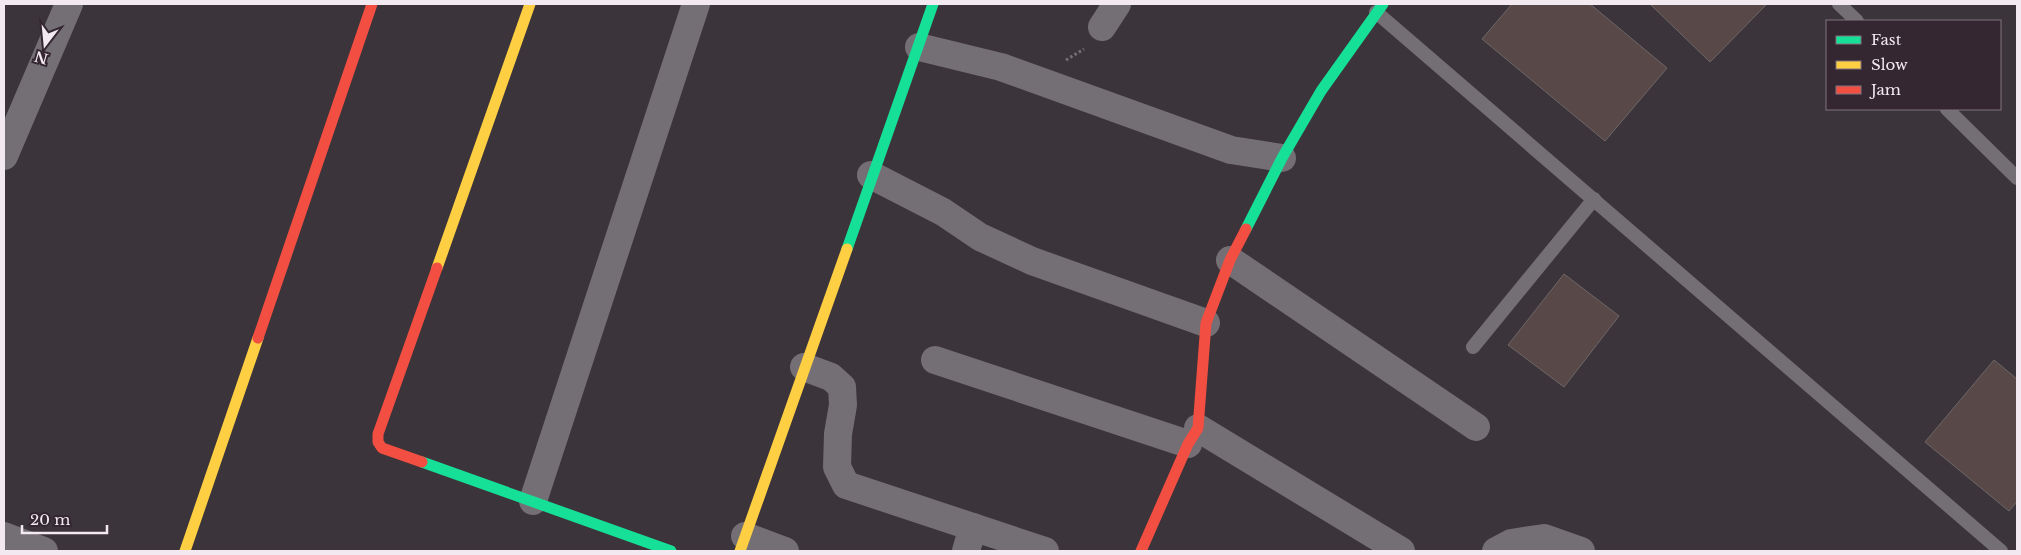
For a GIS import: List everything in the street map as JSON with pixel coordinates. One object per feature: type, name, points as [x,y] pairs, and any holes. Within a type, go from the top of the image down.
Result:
[{"type":"street","points":[[4,156],[69,4]]},
{"type":"street","points":[[185,551],[372,4]]},
{"type":"street","points":[[530,4],[378,434],[378,442],[382,448],[671,551]]},
{"type":"street","points":[[534,501],[696,4]]},
{"type":"street","points":[[785,551],[742,544],[933,4]]},
{"type":"street","points":[[1102,27],[1117,4]]},
{"type":"street","points":[[1141,551],[1193,436],[1206,323],[1230,260],[1282,158],[1321,91],[1380,8]]},
{"type":"street","points":[[919,47],[1001,67],[1231,150],[1282,158]]},
{"type":"street","points":[[872,174],[943,212],[980,236],[1032,261],[1206,323]]},
{"type":"street","points":[[1230,260],[1476,427]]},
{"type":"street","points":[[935,360],[1193,436],[1401,551]]},
{"type":"street","points":[[804,367],[831,377],[842,387],[844,405],[838,434],[837,467],[846,485],[969,539],[1045,551]]},
{"type":"street","points":[[4,536],[44,551]]},
{"type":"street","points":[[1496,551],[1511,543],[1544,538],[1581,551]]},
{"type":"lane","points":[[1839,4],[1856,20]]},
{"type":"lane","points":[[1380,8],[1404,37],[2000,551]]},
{"type":"lane","points":[[1947,110],[2017,178]]},
{"type":"lane","points":[[1473,348],[1594,200]]},
{"type":"path","points":[[1028,76],[1045,64],[1066,60],[1088,46],[1102,27]]},
{"type":"building","points":[[1512,4],[1590,4],[1667,68],[1605,141],[1482,39]]},
{"type":"building","points":[[1650,4],[1765,4],[1766,5],[1710,62]]},
{"type":"building","points":[[1564,274],[1619,316],[1564,387],[1508,345]]},
{"type":"building","points":[[1994,360],[2017,379],[2017,502],[2009,511],[1925,442]]},
{"type":"traffic: fast","points":[[847,249],[933,4]]},
{"type":"traffic: fast","points":[[1246,229],[1282,158],[1321,91],[1383,4]]},
{"type":"traffic: fast","points":[[422,462],[671,551]]},
{"type":"traffic: slow","points":[[437,268],[530,4]]},
{"type":"traffic: slow","points":[[740,551],[847,249]]},
{"type":"traffic: slow","points":[[185,551],[258,338]]},
{"type":"traffic: jam","points":[[258,338],[372,4]]},
{"type":"traffic: jam","points":[[1141,551],[1188,444],[1198,428],[1206,323],[1230,260],[1246,229]]},
{"type":"traffic: jam","points":[[422,462],[382,448],[378,442],[378,434],[437,268]]}]
